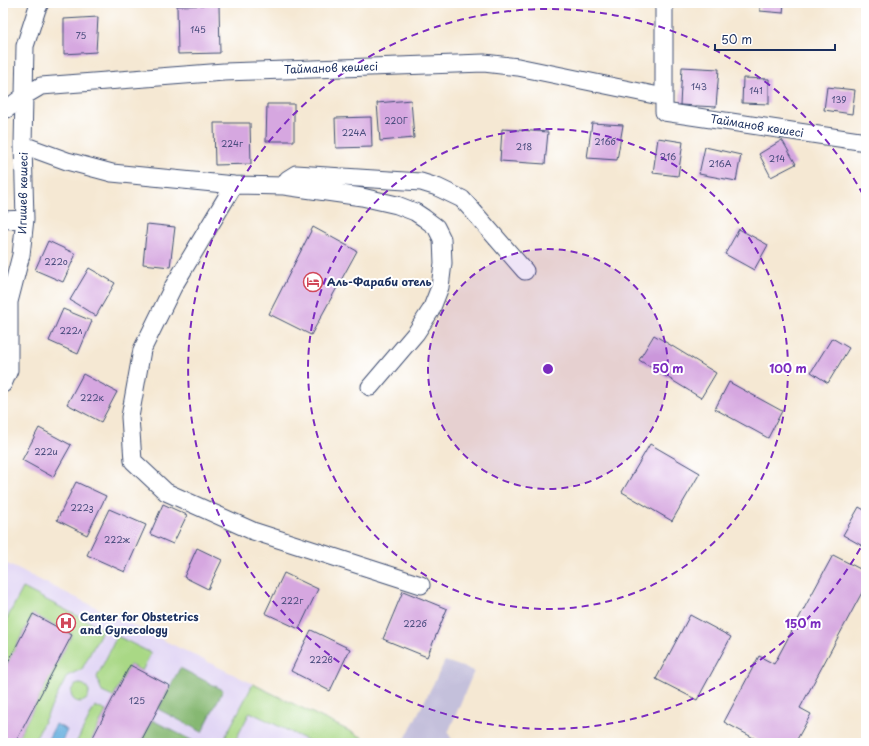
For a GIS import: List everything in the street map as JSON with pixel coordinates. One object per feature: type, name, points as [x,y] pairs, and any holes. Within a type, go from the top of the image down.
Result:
[{"type":"street","name":"Игишев көшесі","points":[[3,384],[9,370],[9,302],[21,255],[25,219],[23,145],[25,46],[40,3]]},
{"type":"street","name":"Тайманов көшесі","points":[[664,3],[664,112],[866,142]]},
{"type":"street","name":"Тайманов көшесі","points":[[3,109],[7,109],[24,96],[42,86],[224,72],[484,63],[518,67],[664,97]]},
{"type":"street","points":[[23,145],[67,161],[112,173],[234,185],[284,186],[362,197],[397,205],[415,212],[436,228],[442,239],[440,287],[431,310],[416,333],[370,387]]},
{"type":"street","points":[[284,186],[288,180],[296,174],[421,182],[437,187],[462,200],[525,271]]},
{"type":"street","points":[[234,185],[173,288],[142,350],[130,417],[134,461],[166,492],[253,531],[421,585]]},
{"type":"street","points":[[3,220],[25,219]]},
{"type":"shaded area","name":"Center for Obstetrics and Gynecology","points":[[3,562],[372,742],[3,743]]},
{"type":"shaded area","points":[[445,661],[474,671],[448,733],[454,743],[403,743]]},
{"type":"green space","points":[[23,588],[103,629],[82,669],[67,676],[33,743],[15,743],[72,635],[33,614],[3,672],[3,626]]},
{"type":"green space","points":[[117,636],[151,653],[142,671],[130,665],[113,697],[102,692],[97,677]]},
{"type":"green space","points":[[180,668],[223,690],[202,732],[158,709]]},
{"type":"green space","points":[[80,684],[86,687],[89,693],[86,699],[80,702],[74,699],[71,693],[74,687]]},
{"type":"green space","points":[[253,684],[372,742],[313,743],[250,712],[234,743],[222,743]]},
{"type":"green space","points":[[95,706],[106,711],[90,743],[76,743]]},
{"type":"green space","points":[[152,720],[195,742],[140,743]]},
{"type":"water","points":[[56,724],[67,730],[61,743],[46,743]]},
{"type":"building","points":[[760,3],[784,3],[783,13],[760,11]]},
{"type":"building","points":[[219,5],[220,53],[178,54],[177,6]]},
{"type":"building","points":[[98,17],[96,52],[64,54],[64,19]]},
{"type":"building","points":[[682,67],[719,69],[716,107],[680,105]]},
{"type":"building","points":[[743,78],[769,79],[769,104],[742,103]]},
{"type":"building","points":[[827,87],[855,90],[852,114],[824,110]]},
{"type":"building","points":[[411,100],[414,138],[380,141],[377,103]]},
{"type":"building","points":[[267,104],[294,104],[294,141],[266,141]]},
{"type":"building","points":[[371,117],[372,147],[336,148],[335,118]]},
{"type":"building","points":[[214,123],[250,123],[251,164],[215,165]]},
{"type":"building","points":[[592,123],[623,125],[617,160],[587,158]]},
{"type":"building","points":[[502,129],[548,132],[545,164],[500,161]]},
{"type":"building","points":[[658,138],[683,142],[678,176],[653,173]]},
{"type":"building","points":[[782,140],[796,164],[771,177],[759,154]]},
{"type":"building","points":[[705,147],[741,155],[736,181],[699,174]]},
{"type":"building","points":[[147,224],[175,227],[170,267],[143,264]]},
{"type":"building","name":"Аль-Фараби отель","points":[[313,227],[357,251],[311,335],[269,314]]},
{"type":"building","points":[[739,229],[768,245],[754,270],[725,254]]},
{"type":"building","points":[[48,241],[76,254],[63,282],[35,270]]},
{"type":"building","points":[[89,268],[115,283],[96,316],[70,300]]},
{"type":"building","points":[[63,309],[92,321],[78,354],[49,341]]},
{"type":"building","points":[[654,335],[716,373],[701,398],[639,360]]},
{"type":"building","points":[[832,338],[849,348],[828,383],[811,372]]},
{"type":"building","points":[[83,374],[117,392],[101,422],[67,404]]},
{"type":"building","points":[[729,382],[782,411],[768,438],[715,409]]},
{"type":"building","points":[[39,428],[71,445],[53,477],[22,460]]},
{"type":"building","points":[[650,444],[700,473],[672,521],[622,492]]},
{"type":"building","points":[[76,482],[106,496],[87,535],[57,520]]},
{"type":"building","points":[[163,504],[187,515],[173,544],[150,534]]},
{"type":"building","points":[[859,507],[866,511],[866,548],[843,535]]},
{"type":"building","points":[[109,509],[146,525],[125,572],[87,555]]},
{"type":"building","points":[[197,548],[222,560],[208,589],[184,577]]},
{"type":"building","points":[[833,555],[866,572],[866,585],[800,708],[811,714],[795,743],[763,743],[724,722],[759,656],[774,664]]},
{"type":"building","points":[[284,573],[318,589],[299,629],[265,613]]},
{"type":"building","points":[[403,591],[447,609],[427,657],[383,639]]},
{"type":"building","points":[[33,614],[72,635],[15,743],[3,743],[3,672]]},
{"type":"building","points":[[690,615],[731,637],[697,700],[656,679]]},
{"type":"building","points":[[311,630],[350,649],[330,691],[291,671]]},
{"type":"building","points":[[130,665],[170,686],[140,743],[90,743]]},
{"type":"building","points":[[866,732],[866,743],[860,743]]},
{"type":"place","name":"Аль-Фараби отель","points":[[313,282]]},
{"type":"place","name":"Center for Obstetrics and Gynecology","points":[[66,623]]}]
